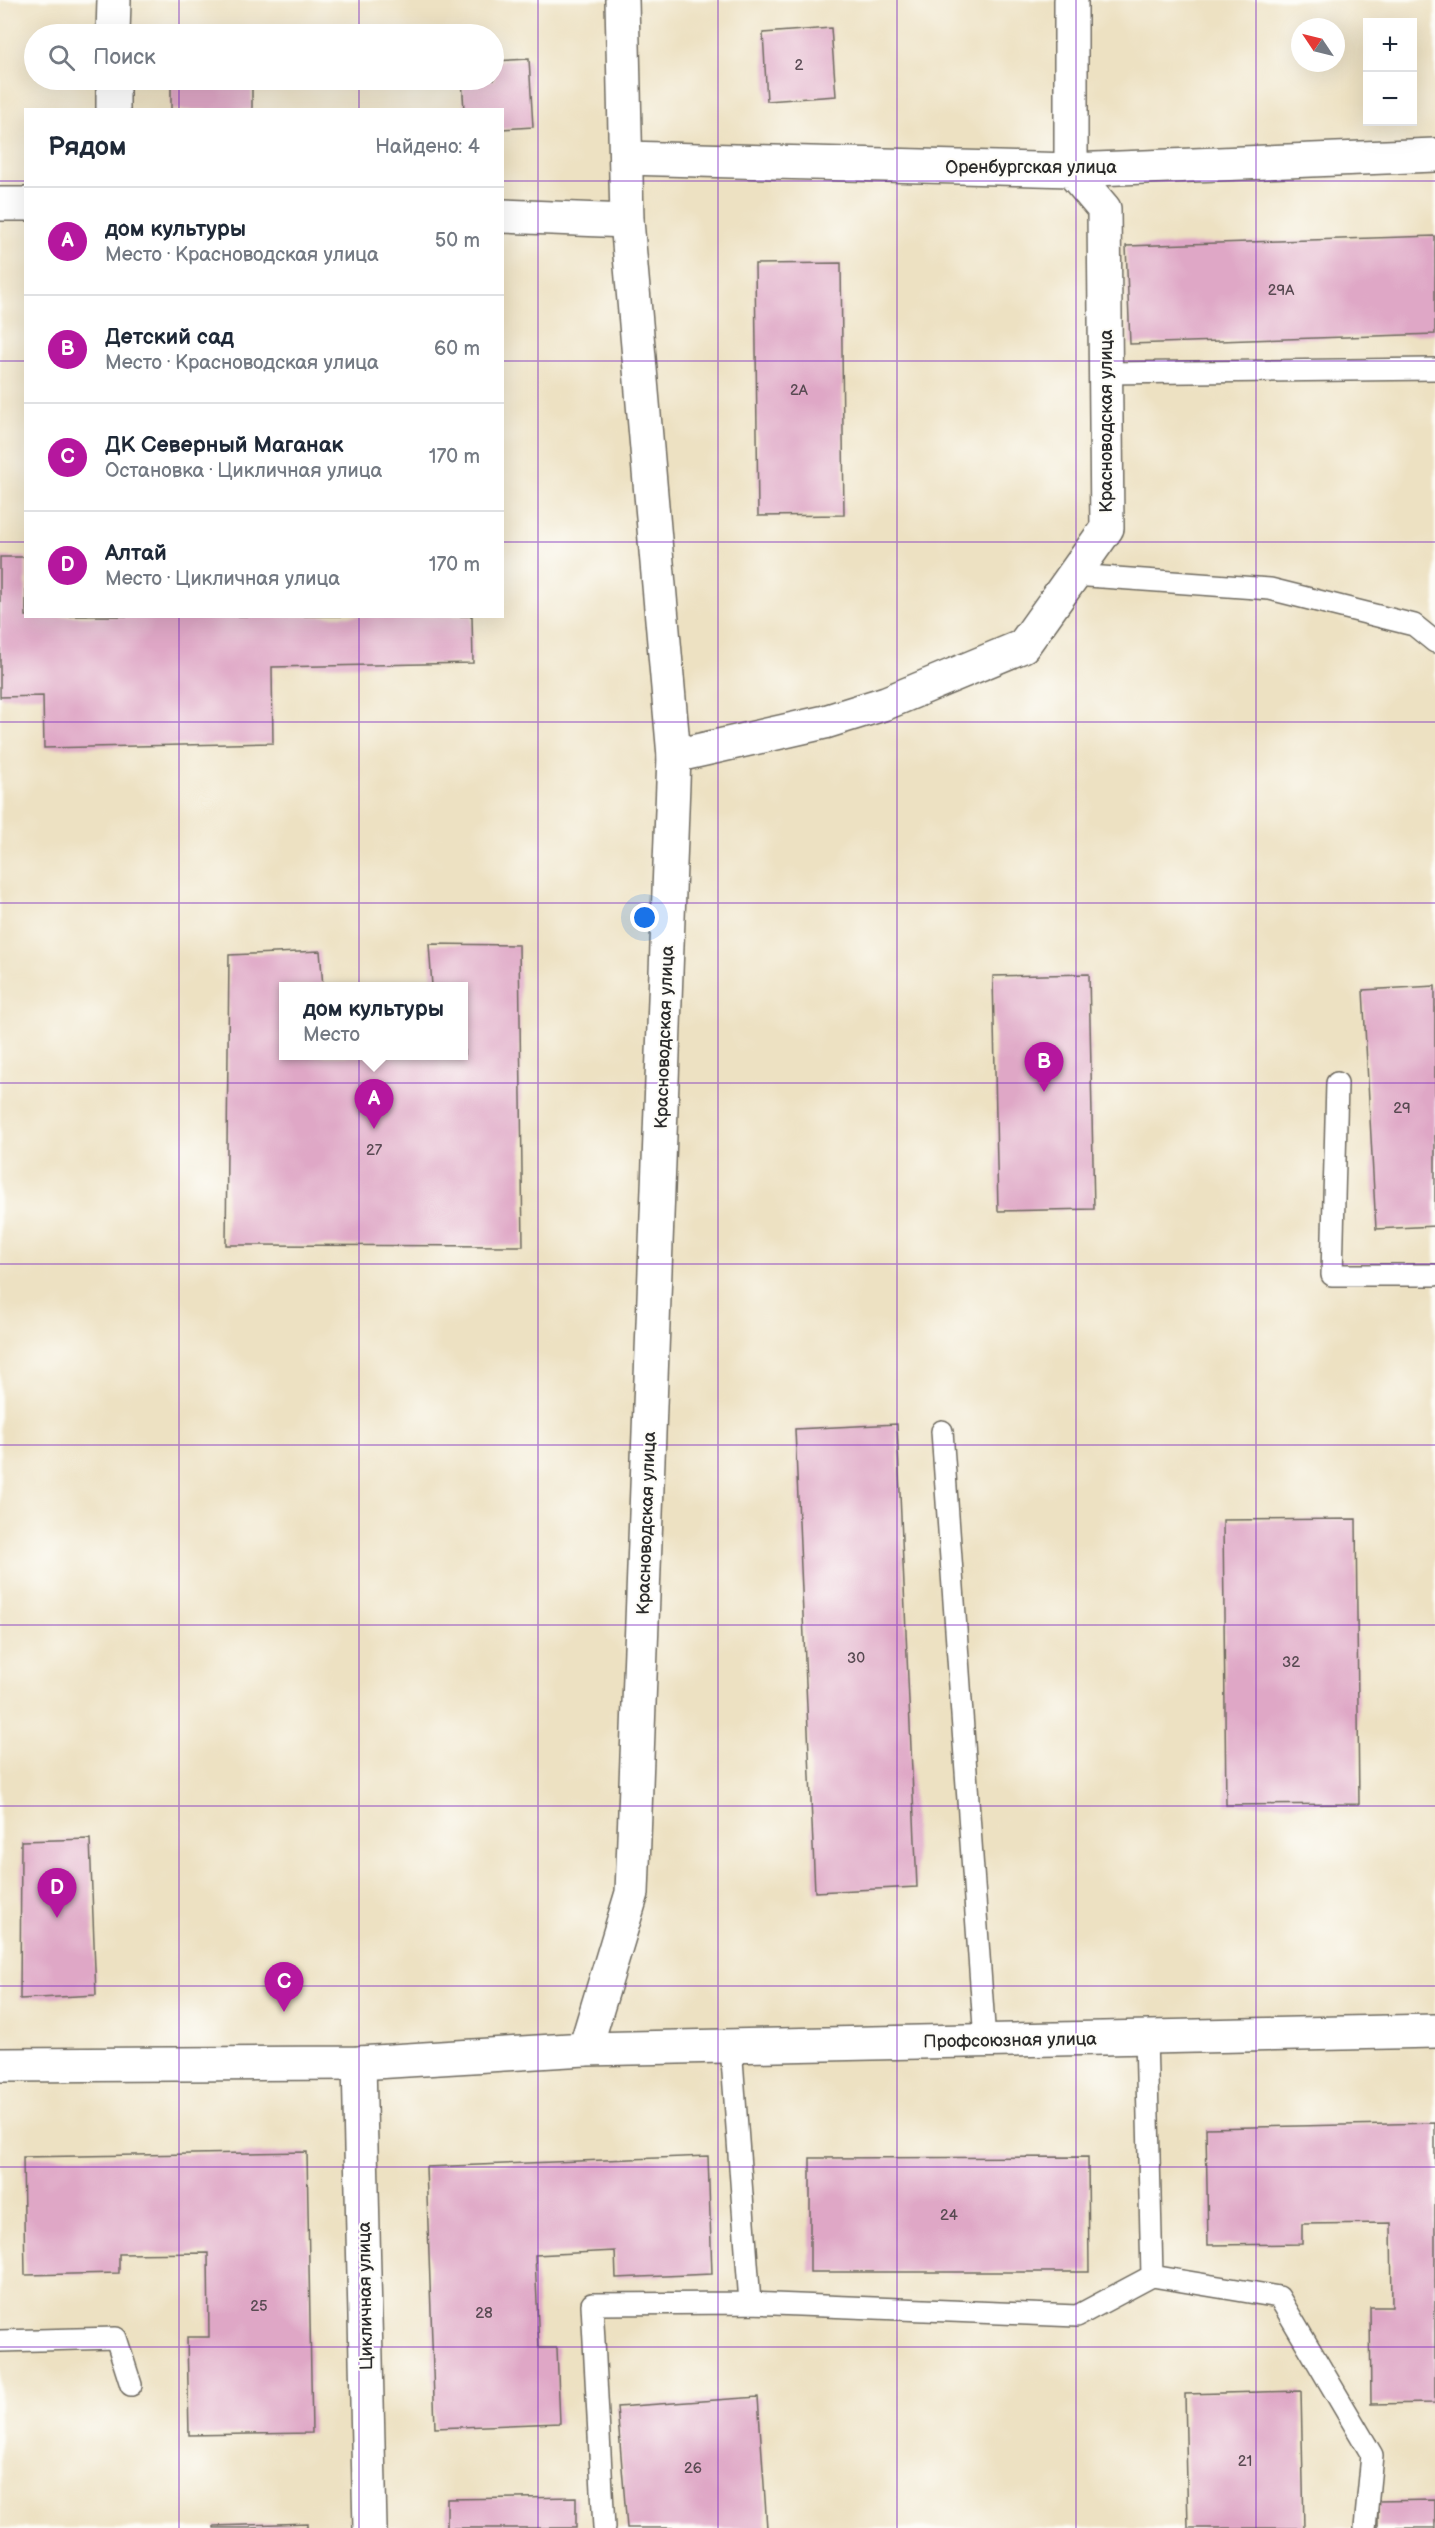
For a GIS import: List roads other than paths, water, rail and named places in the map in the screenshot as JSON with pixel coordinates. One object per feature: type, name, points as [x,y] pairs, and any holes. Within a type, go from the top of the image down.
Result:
[{"type":"street","points":[[113,24],[114,0]]},
{"type":"street","points":[[622,0],[627,221],[674,756]]},
{"type":"street","points":[[1071,0],[1071,170]]},
{"type":"street","points":[[113,90],[113,108]]},
{"type":"street","name":"Оренбургская улица","points":[[626,158],[1071,170],[1435,155]]},
{"type":"street","name":"Красноводская улица","points":[[585,2049],[632,1893],[674,756],[825,722],[886,703],[1023,646],[1107,528],[1104,209],[1071,170]]},
{"type":"street","points":[[0,204],[24,204]]},
{"type":"street","points":[[504,216],[627,221]]},
{"type":"street","name":"Профсоюзная улица","points":[[0,2066],[359,2063],[585,2049],[1435,2031]]},
{"type":"street","name":"Цикличная улица","points":[[359,2063],[370,2528]]},
{"type":"lane","points":[[1106,373],[1435,369]]},
{"type":"lane","points":[[1074,576],[1270,589],[1414,625],[1435,642]]},
{"type":"lane","points":[[1337,1083],[1332,1275],[1435,1275]]},
{"type":"lane","points":[[942,1431],[985,2041]]},
{"type":"lane","points":[[1146,2037],[1152,2276]]},
{"type":"lane","points":[[731,2046],[750,2303]]},
{"type":"lane","points":[[604,2528],[592,2304],[750,2303],[1077,2316],[1152,2276],[1279,2297],[1372,2455],[1365,2528]]},
{"type":"lane","points":[[0,2341],[116,2338],[131,2385]]},
{"type":"place","name":"Детский сад","points":[[1044,1092]]},
{"type":"place","name":"дом культуры","points":[[374,1129]]},
{"type":"place","name":"Алтай","points":[[57,1918]]},
{"type":"place","name":"ДК Северный Маганак","points":[[284,2012]]}]
